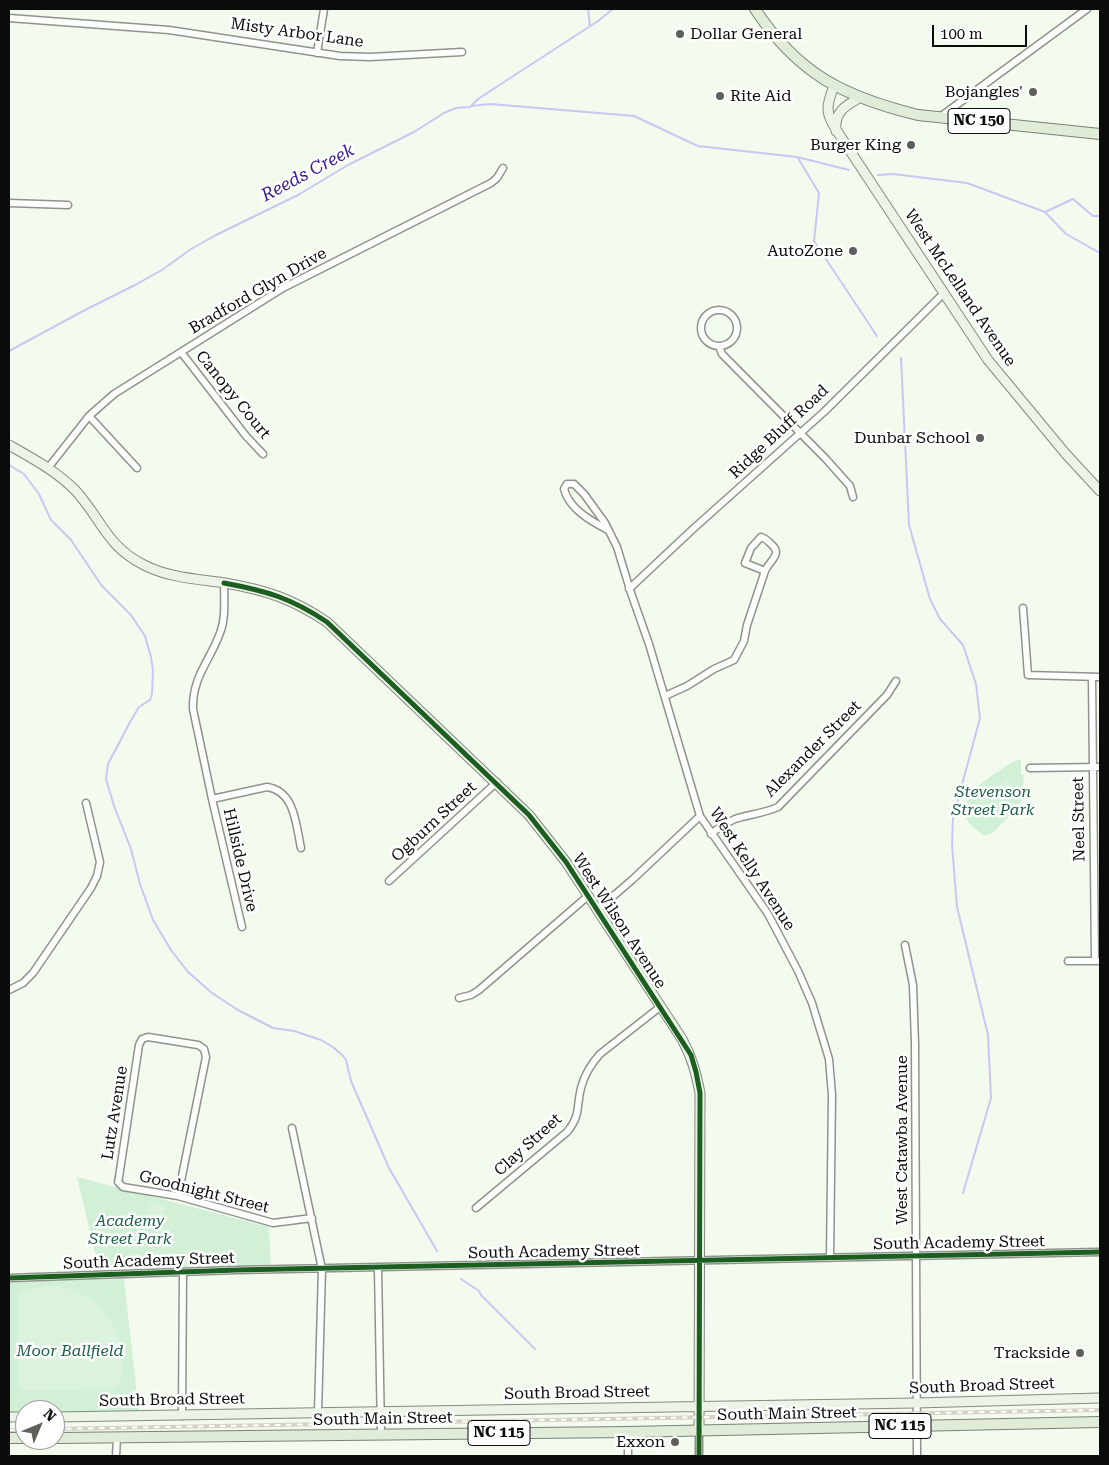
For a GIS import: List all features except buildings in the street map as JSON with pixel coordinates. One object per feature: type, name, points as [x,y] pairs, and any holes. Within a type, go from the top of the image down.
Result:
[{"type":"main road","name":"NC 150","points":[[755,9],[791,54],[834,86],[860,98],[903,111],[940,117],[1100,134]]},
{"type":"main road","name":"South Main Street","points":[[65,1438],[699,1431],[1100,1422]]},
{"type":"street","points":[[317,53],[324,9]]},
{"type":"street","points":[[940,117],[1087,9]]},
{"type":"street","name":"Misty Arbor Lane","points":[[9,18],[169,30],[317,53],[360,57],[462,52]]},
{"type":"street","name":"West McLelland Avenue","points":[[834,86],[828,102],[827,113],[836,131],[988,360],[1065,453],[1100,491]]},
{"type":"street","points":[[836,131],[836,119],[840,112],[860,98]]},
{"type":"street","name":"Bradford Glyn Drive","points":[[48,468],[89,416],[114,394],[283,288],[491,183],[504,168]]},
{"type":"street","points":[[9,203],[68,205]]},
{"type":"street","name":"Ridge Bluff Road","points":[[629,589],[693,528],[800,434],[944,293]]},
{"type":"street","points":[[718,310],[726,311],[731,315],[736,321],[737,328],[736,335],[732,341],[726,345],[719,346],[712,345],[706,341],[700,328],[706,315],[718,310]]},
{"type":"street","points":[[719,346],[722,354],[826,459],[850,486],[853,497]]},
{"type":"street","name":"Canopy Court","points":[[181,352],[246,436],[263,454]]},
{"type":"street","points":[[89,416],[137,468]]},
{"type":"street","name":"West Wilson Avenue","points":[[9,445],[62,478],[85,502],[108,537],[129,556],[157,571],[263,590],[312,611],[328,622],[497,782],[530,815],[551,840],[691,1055],[696,1072],[700,1092],[699,1431]]},
{"type":"street","name":"West Kelly Avenue","points":[[608,530],[586,516],[572,504],[565,493],[564,489],[567,484],[574,484],[580,489],[608,530],[616,546],[649,644],[700,816],[710,834],[768,914],[798,971],[812,1003],[829,1060],[832,1095],[830,1258]]},
{"type":"street","points":[[665,696],[734,660],[744,641],[747,625],[765,570],[777,555],[775,547],[761,536],[751,548],[745,563],[765,570]]},
{"type":"street","name":"Hillside Drive","points":[[224,583],[221,631],[197,680],[193,700],[195,721],[212,800],[242,927]]},
{"type":"street","points":[[1024,608],[1028,675],[1100,677]]},
{"type":"street","name":"Neel Street","points":[[1092,677],[1092,767],[1097,961]]},
{"type":"street","name":"Alexander Street","points":[[710,834],[736,819],[765,813],[778,806],[887,694],[896,681]]},
{"type":"street","points":[[1030,768],[1100,767]]},
{"type":"street","name":"Ogburn Street","points":[[390,881],[497,782]]},
{"type":"street","name":"Hillside Drive","points":[[212,800],[267,787],[282,792],[291,803],[302,848]]},
{"type":"street","points":[[9,990],[23,983],[33,973],[98,876],[100,862],[86,803]]},
{"type":"street","points":[[597,910],[700,816]]},
{"type":"street","points":[[459,998],[471,995],[479,990],[588,896]]},
{"type":"street","name":"West Catawba Avenue","points":[[905,945],[909,961],[914,1010],[917,1456]]},
{"type":"street","points":[[1068,961],[1097,961]]},
{"type":"street","name":"Clay Street","points":[[476,1208],[566,1132],[577,1118],[581,1088],[593,1062],[600,1054],[660,1008]]},
{"type":"street","name":"Lutz Avenue","points":[[120,1184],[118,1182],[139,1044],[142,1039],[148,1037],[198,1045],[204,1049],[206,1057],[178,1196]]},
{"type":"street","points":[[292,1128],[322,1269],[318,1412]]},
{"type":"street","name":"Goodnight Street","points":[[120,1184],[123,1187],[178,1196],[273,1223],[312,1218]]},
{"type":"street","name":"South Academy Street","points":[[9,1278],[183,1272],[1100,1252]]},
{"type":"street","points":[[378,1268],[381,1434]]},
{"type":"street","points":[[182,1416],[183,1272]]},
{"type":"street","name":"South Broad Street","points":[[65,1417],[916,1403],[1100,1398]]},
{"type":"street","points":[[699,1431],[699,1456]]},
{"type":"street","points":[[628,1432],[628,1456]]},
{"type":"street","points":[[116,1456],[117,1437]]},
{"type":"green space","name":"Stevenson Street Park","points":[[1021,759],[1021,775],[1024,775],[1021,803],[994,832],[984,836],[967,820],[965,810],[967,801],[980,784],[989,777]]},
{"type":"green space","points":[[1008,779],[1014,789],[1006,794],[1000,784]]},
{"type":"green space","name":"Academy Street Park","points":[[77,1177],[269,1227],[271,1267],[99,1269]]},
{"type":"green space","points":[[151,1202],[165,1205],[162,1220],[148,1217]]},
{"type":"green space","name":"Moor Ballfield","points":[[124,1279],[139,1412],[65,1413],[65,1400],[15,1400],[15,1413],[9,1413],[9,1282]]},
{"type":"green space","points":[[44,1286],[70,1289],[81,1294],[100,1307],[108,1316],[120,1340],[123,1357],[123,1370],[116,1389],[25,1390],[19,1385],[19,1294]]},
{"type":"waterway","points":[[588,9],[590,26]]},
{"type":"waterway","name":"Reeds Creek","points":[[9,351],[135,285],[216,235],[298,195],[348,165],[414,132],[444,113],[456,108],[470,107],[478,99],[598,21],[613,9]]},
{"type":"waterway","points":[[471,106],[490,104],[634,116],[698,146],[797,157],[849,170]]},
{"type":"waterway","points":[[798,158],[819,193],[814,241],[877,336]]},
{"type":"waterway","points":[[878,175],[893,174],[967,183],[1045,212],[1066,234],[1100,253]]},
{"type":"waterway","points":[[1045,212],[1073,199],[1093,216],[1100,216]]},
{"type":"waterway","points":[[901,358],[909,525],[930,599],[940,619],[963,645],[976,684],[980,718],[953,818],[952,845],[957,907],[988,1035],[991,1098],[963,1193]]},
{"type":"waterway","points":[[9,465],[24,474],[39,494],[51,520],[71,540],[102,586],[131,615],[145,636],[153,671],[152,694],[150,700],[139,707],[129,724],[108,764],[106,779],[114,806],[131,849],[140,884],[153,920],[171,950],[188,972],[212,993],[238,1010],[273,1028],[294,1031],[321,1040],[343,1056],[346,1060],[351,1081],[389,1168],[437,1251]]},
{"type":"waterway","points":[[461,1279],[479,1291],[535,1349]]},
{"type":"railway","points":[[65,1429],[1100,1410]]},
{"type":"railway","points":[[9,1430],[15,1430]]},
{"type":"cycle path","points":[[224,583],[278,596],[302,607],[327,622],[529,815],[566,862],[691,1055],[700,1093],[699,1456]]},
{"type":"cycle path","points":[[9,1278],[237,1270],[1100,1252]]},
{"type":"place","name":"Dollar General","points":[[680,34]]},
{"type":"place","name":"Bojangles'","points":[[1033,92]]},
{"type":"place","name":"Rite Aid","points":[[720,96]]},
{"type":"place","name":"Burger King","points":[[911,145]]},
{"type":"place","name":"AutoZone","points":[[853,251]]},
{"type":"place","name":"Dunbar School","points":[[980,438]]},
{"type":"place","name":"Trackside","points":[[1080,1353]]},
{"type":"place","name":"Exxon","points":[[675,1442]]}]
